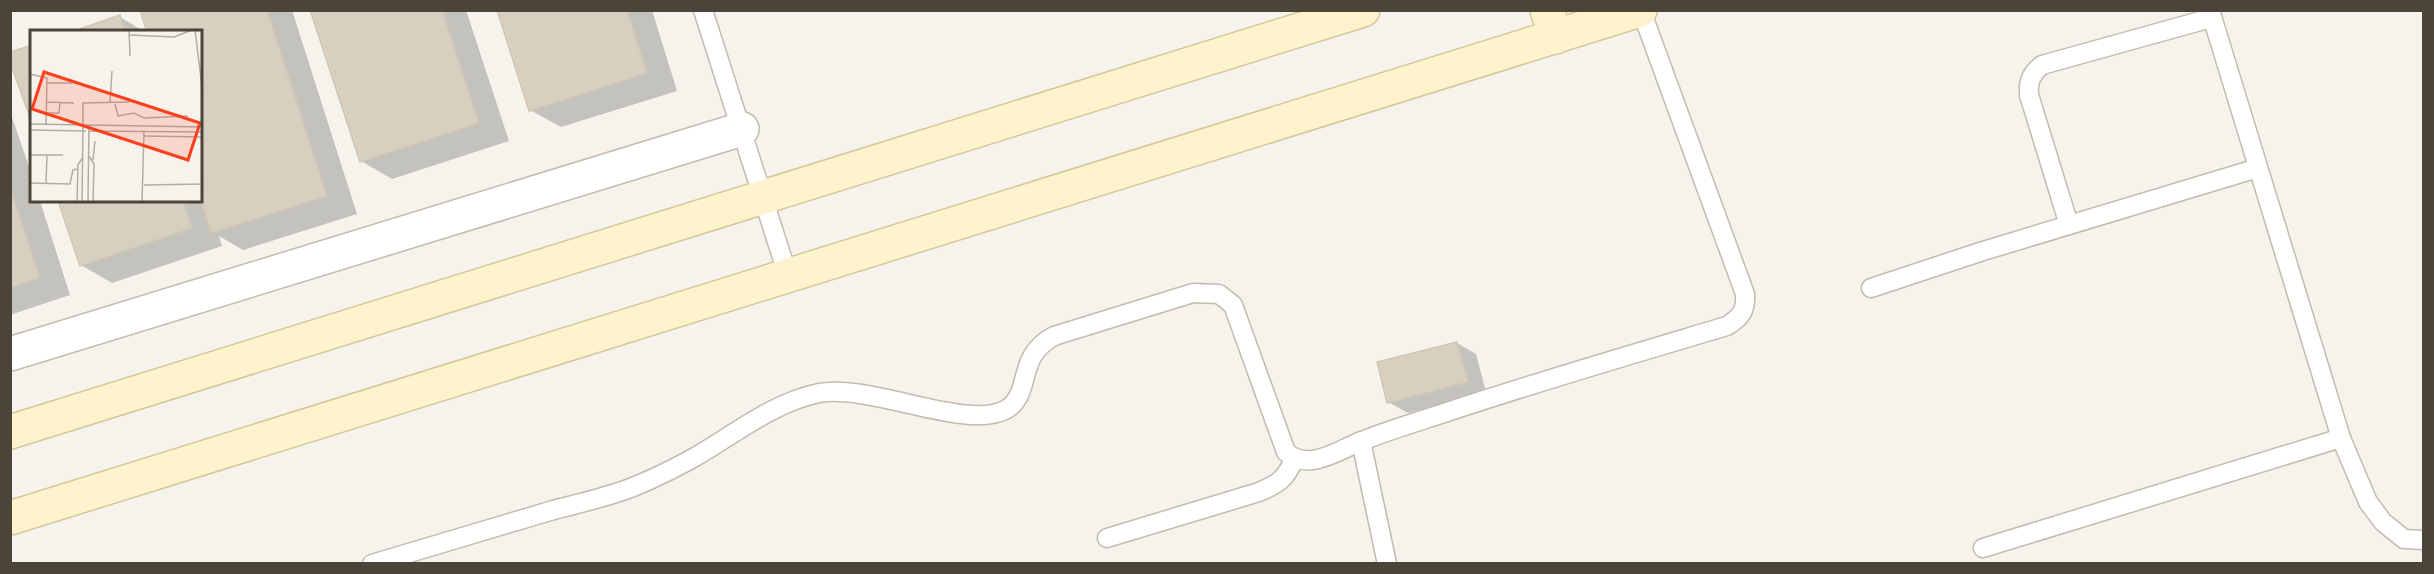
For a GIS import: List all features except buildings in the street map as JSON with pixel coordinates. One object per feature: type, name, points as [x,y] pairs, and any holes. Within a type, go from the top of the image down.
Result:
[{"type":"street","points":[[10,432],[1363,10]]},
{"type":"street","points":[[10,518],[788,276],[1552,24],[1641,10]]},
{"type":"street","points":[[10,354],[742,129]]},
{"type":"lane","points":[[703,10],[788,276]]},
{"type":"lane","points":[[372,564],[636,486],[693,458],[763,414],[819,393],[843,390],[958,413],[990,415],[1008,408],[1019,395],[1031,355],[1040,343],[1054,336],[1193,293],[1219,294],[1233,305],[1286,452],[1294,459],[1304,462],[1322,458],[1361,441],[1515,389],[1727,326],[1738,319],[1746,308],[1745,294],[1641,10]]},
{"type":"lane","points":[[2068,225],[2029,95],[2028,82],[2033,73],[2042,65],[2211,14],[2291,268],[2341,438],[2368,502],[2383,522],[2404,539],[2424,540]]},
{"type":"lane","points":[[1870,288],[2258,168]]},
{"type":"lane","points":[[1983,548],[2341,438]]},
{"type":"lane","points":[[1361,441],[1387,564]]},
{"type":"lane","points":[[1107,538],[1259,492],[1275,485],[1288,475],[1294,459]]}]
